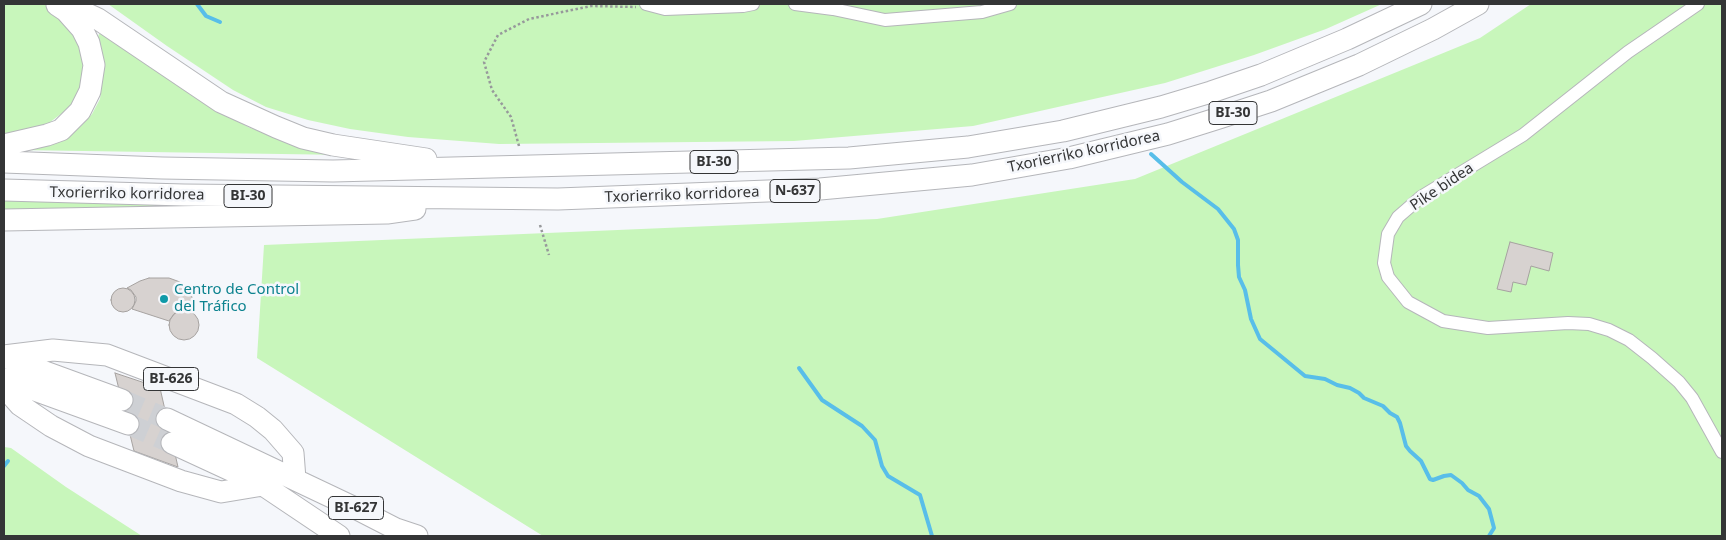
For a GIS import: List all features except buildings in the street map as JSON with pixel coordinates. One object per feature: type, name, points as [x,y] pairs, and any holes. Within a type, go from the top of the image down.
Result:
[{"type":"highway","points":[[4,145],[48,135],[61,130],[80,111],[90,91],[94,65],[89,43],[82,29],[66,11],[55,4]]},
{"type":"highway","points":[[66,4],[98,19],[221,102],[276,128],[303,138],[333,145],[430,159],[460,168]]},
{"type":"highway","name":"Txorierriko korridorea","points":[[4,162],[162,168],[333,171],[849,158],[968,147],[1015,140],[1111,120],[1211,92],[1261,75],[1347,39],[1421,4]]},
{"type":"highway","name":"Txorierriko korridorea","points":[[4,190],[165,195],[492,200],[618,198],[820,190],[972,175],[1078,156],[1168,134],[1271,101],[1359,65],[1433,29],[1478,4]]},
{"type":"highway","points":[[4,220],[387,213],[492,200]]},
{"type":"highway","name":"BI-626","points":[[4,356],[53,350],[107,355],[236,404],[258,417],[274,430],[293,453],[296,479]]},
{"type":"highway","name":"BI-626","points":[[4,356],[122,400]]},
{"type":"highway","points":[[4,379],[128,424]]},
{"type":"highway","points":[[4,388],[20,404],[69,436],[89,446],[181,482],[221,492],[263,485]]},
{"type":"highway","points":[[167,418],[296,479],[379,533]]},
{"type":"highway","points":[[172,443],[263,485],[379,533]]},
{"type":"highway","name":"BI-627","points":[[296,479],[396,529],[417,536]]},
{"type":"highway","name":"BI-627","points":[[263,485],[339,536]]},
{"type":"street","points":[[642,6],[665,8],[743,6],[753,4]]},
{"type":"street","points":[[795,4],[833,9],[885,20],[982,12],[1010,4]]},
{"type":"street","name":"Pike bidea","points":[[1698,4],[1628,52],[1523,135],[1422,197],[1398,216],[1388,234],[1384,263],[1388,276],[1408,302],[1443,321],[1488,328],[1568,323],[1589,324],[1610,330],[1628,340],[1666,370],[1692,398],[1722,452]]},
{"type":"path","points":[[519,146],[511,117],[492,90],[484,62],[498,35],[529,19],[591,6],[642,6]]},
{"type":"path","points":[[540,224],[549,255]]},
{"type":"green space","points":[[4,4],[44,4],[71,27],[84,55],[82,85],[70,107],[45,126],[4,135]]},
{"type":"green space","points":[[108,4],[1382,4],[1326,29],[1254,55],[1165,83],[973,126],[794,141],[499,144],[408,137],[350,129],[308,120],[266,107],[233,90]]},
{"type":"green space","points":[[1531,4],[1722,4],[1722,536],[543,536],[257,358],[264,245],[877,219],[1135,179],[1480,38]]},
{"type":"green space","points":[[106,33],[112,35],[170,80],[210,106],[248,127],[285,141],[347,155],[18,150],[68,135],[81,126],[92,114],[100,99],[102,80],[97,40],[99,34]]},
{"type":"green space","points":[[4,200],[253,208],[4,214]]},
{"type":"green space","points":[[4,447],[11,448],[66,487],[142,536],[4,536]]},
{"type":"waterway","points":[[197,4],[206,16],[220,22]]},
{"type":"waterway","points":[[1151,154],[1182,182],[1218,209],[1234,229],[1238,240],[1239,277],[1245,290],[1251,319],[1260,339],[1305,376],[1325,379],[1337,385],[1350,388],[1364,398],[1383,406],[1397,417],[1406,446],[1421,461],[1430,479],[1433,480],[1451,475],[1468,490],[1479,496],[1489,509],[1494,528],[1489,536]]},
{"type":"waterway","points":[[799,368],[822,400],[862,426],[875,440],[882,466],[888,476],[920,495],[932,536]]},
{"type":"waterway","points":[[4,466],[8,461]]},
{"type":"tunnel","points":[[122,400],[167,419]]},
{"type":"tunnel","points":[[128,424],[172,443]]},
{"type":"place","name":"Centro de Control del Tráfico","points":[[164,299]]}]
